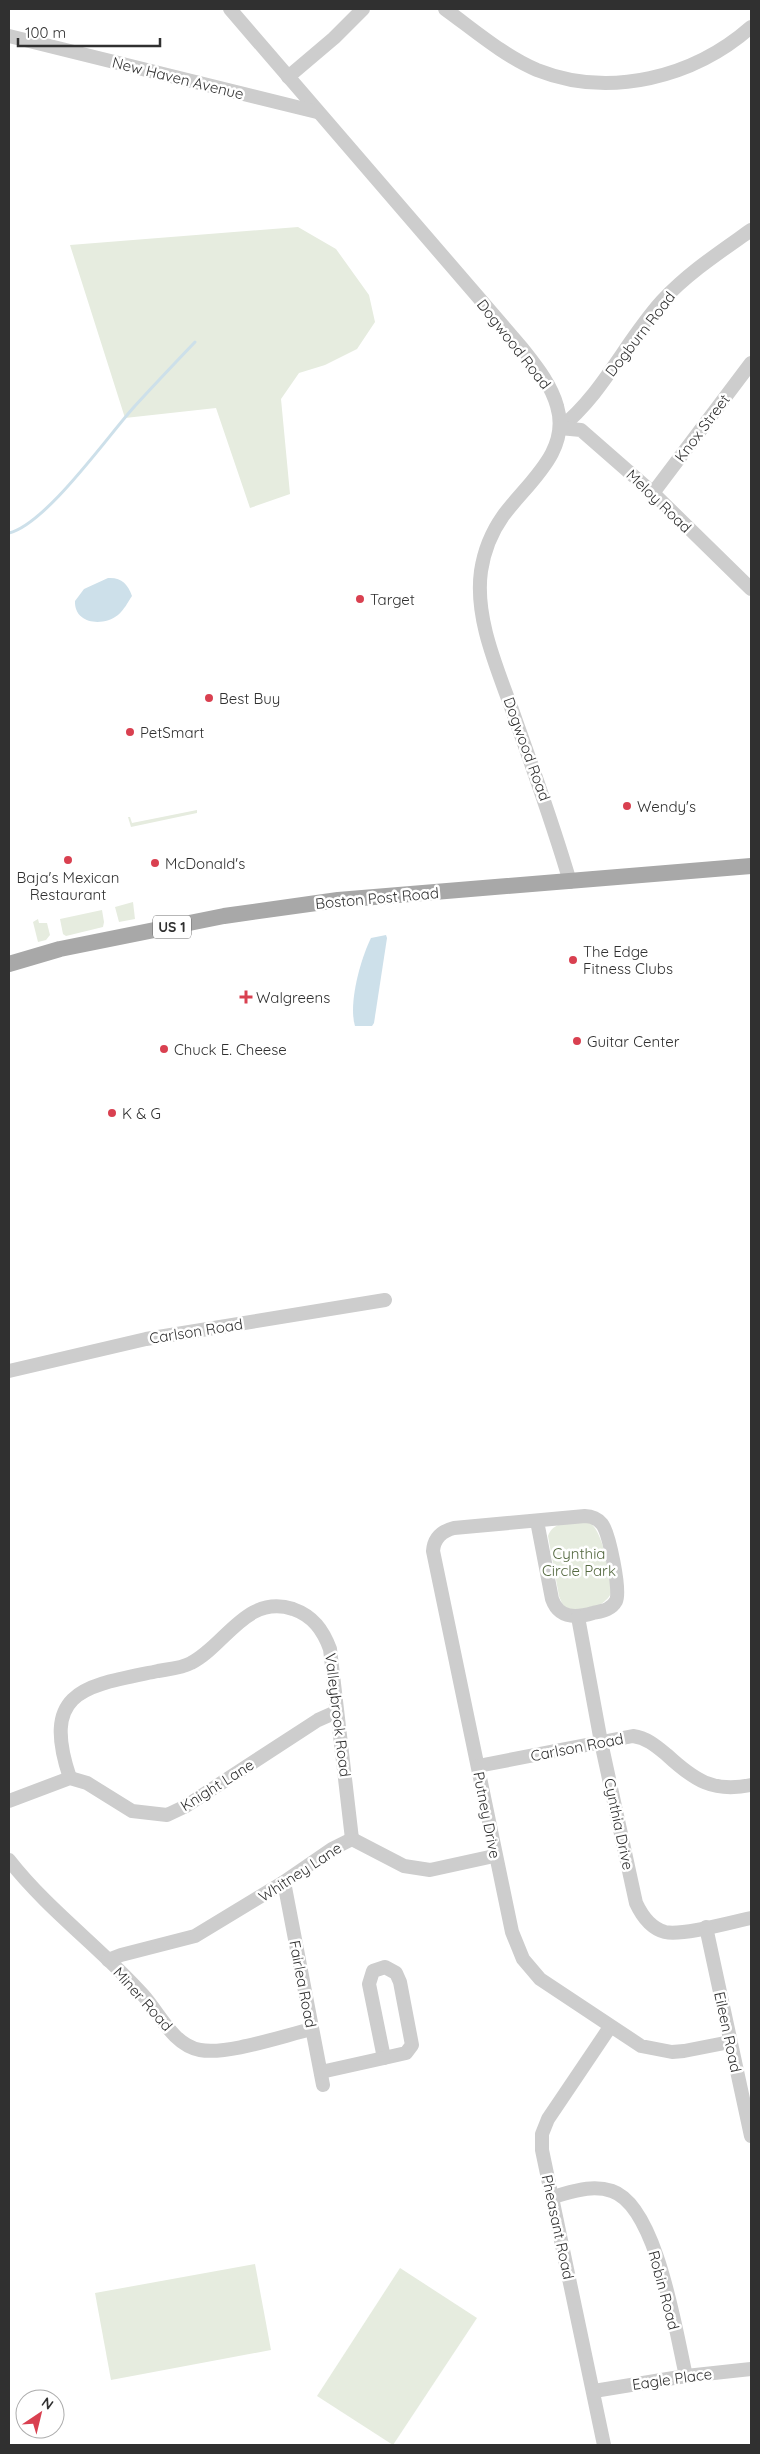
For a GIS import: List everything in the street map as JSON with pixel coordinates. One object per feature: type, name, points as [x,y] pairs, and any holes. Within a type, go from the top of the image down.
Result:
[{"type":"main road","name":"Boston Post Road","points":[[9,964],[60,949],[224,916],[338,900],[751,866]]},
{"type":"street","name":"Dogwood Road","points":[[230,9],[317,112],[415,222],[538,370],[554,397],[559,414],[560,428],[549,458],[504,514],[491,536],[484,558],[480,588],[483,617],[492,650],[549,812],[570,882]]},
{"type":"street","points":[[288,78],[363,9]]},
{"type":"street","points":[[445,9],[489,41],[535,69],[552,75],[590,82],[644,81],[669,74],[713,54],[751,27]]},
{"type":"street","name":"New Haven Avenue","points":[[9,36],[317,112]]},
{"type":"street","name":"Dogburn Road","points":[[560,428],[580,412],[662,302],[696,269],[751,230]]},
{"type":"street","name":"Knox Street","points":[[653,493],[751,363]]},
{"type":"street","name":"Meloy Road","points":[[560,428],[581,430],[653,493],[751,589]]},
{"type":"street","name":"Carlson Road","points":[[9,1371],[146,1339],[385,1300]]},
{"type":"street","points":[[590,1516],[597,1519],[604,1528],[617,1583],[617,1597],[614,1604],[606,1610],[578,1617],[563,1613],[553,1602],[537,1521],[590,1516]]},
{"type":"street","name":"Putney Drive","points":[[537,1521],[454,1528],[440,1535],[434,1544],[494,1856],[512,1932],[523,1959],[547,1985],[635,2043],[654,2049],[684,2051],[730,2042]]},
{"type":"street","name":"Valleybrook Road","points":[[70,1778],[62,1753],[60,1724],[67,1709],[78,1695],[98,1683],[192,1663],[242,1619],[260,1608],[288,1608],[300,1612],[317,1624],[325,1635],[330,1649],[336,1712],[351,1815],[352,1839]]},
{"type":"street","name":"Cynthia Drive","points":[[578,1617],[601,1742],[636,1903],[641,1915],[663,1932],[671,1933],[751,1918]]},
{"type":"street","name":"Knight Lane","points":[[70,1778],[87,1783],[132,1811],[167,1815],[186,1806],[318,1720],[336,1712]]},
{"type":"street","name":"Carlson Road","points":[[478,1766],[633,1736],[642,1737],[655,1745],[688,1775],[700,1781],[726,1789],[751,1785]]},
{"type":"street","points":[[9,1801],[70,1778]]},
{"type":"street","name":"Whitney Lane","points":[[108,1960],[195,1936],[284,1882],[332,1849],[352,1839],[404,1866],[430,1870],[494,1856]]},
{"type":"street","name":"Miner Road","points":[[9,1860],[35,1890],[144,1995],[170,2030],[190,2047],[219,2051],[312,2029]]},
{"type":"street","name":"Fairlea Road","points":[[284,1882],[322,2079],[384,2058]]},
{"type":"street","name":"Eileen Road","points":[[706,1927],[751,2136]]},
{"type":"street","points":[[385,1967],[396,1973],[400,1982],[412,2045],[406,2053],[384,2058],[369,1984],[372,1971],[385,1967]]},
{"type":"street","name":"Pheasant Road","points":[[604,2445],[542,2150],[542,2134],[548,2119],[610,2026]]},
{"type":"street","name":"Robin Road","points":[[552,2197],[595,2188],[614,2191],[635,2209],[654,2248],[665,2280],[686,2376]]},
{"type":"street","name":"Eagle Place","points":[[594,2391],[686,2376],[751,2369]]},
{"type":"green space","points":[[298,227],[336,249],[369,295],[375,322],[357,349],[325,365],[299,373],[281,399],[290,494],[250,508],[216,408],[125,418],[70,245]]},
{"type":"green space","points":[[197,810],[197,813],[131,827],[128,817],[130,817],[132,823]]},
{"type":"green space","points":[[133,902],[135,919],[119,922],[115,907]]},
{"type":"green space","points":[[102,910],[103,927],[66,936],[63,934],[60,919]]},
{"type":"green space","points":[[38,919],[39,923],[47,923],[50,935],[46,940],[38,942],[33,922]]},
{"type":"green space","name":"Cynthia Circle Park","points":[[590,1523],[599,1535],[602,1544],[610,1576],[611,1593],[604,1602],[593,1608],[573,1611],[562,1604],[559,1596],[548,1536],[560,1524]]},
{"type":"green space","points":[[255,2264],[271,2350],[111,2380],[95,2293]]},
{"type":"green space","points":[[400,2268],[477,2318],[393,2445],[317,2396]]},
{"type":"water","points":[[108,578],[123,582],[132,596],[122,611],[112,619],[98,622],[84,619],[76,609],[75,601],[84,589]]},
{"type":"water","points":[[386,935],[374,1023],[372,1026],[355,1026],[353,1016],[354,993],[363,957],[371,938]]},
{"type":"waterway","points":[[9,533],[24,526],[58,497],[134,407],[195,342]]},
{"type":"place","name":"Target","points":[[360,599]]},
{"type":"place","name":"Best Buy","points":[[209,698]]},
{"type":"place","name":"PetSmart","points":[[130,732]]},
{"type":"place","name":"Wendy's","points":[[627,806]]},
{"type":"place","name":"Baja's Mexican Restaurant","points":[[68,860]]},
{"type":"place","name":"McDonald's","points":[[155,863]]},
{"type":"place","name":"The Edge Fitness Clubs","points":[[573,960]]},
{"type":"place","name":"Walgreens","points":[[246,997]]},
{"type":"place","name":"Guitar Center","points":[[577,1041]]},
{"type":"place","name":"Chuck E. Cheese","points":[[164,1049]]},
{"type":"place","name":"K & G","points":[[112,1113]]}]
